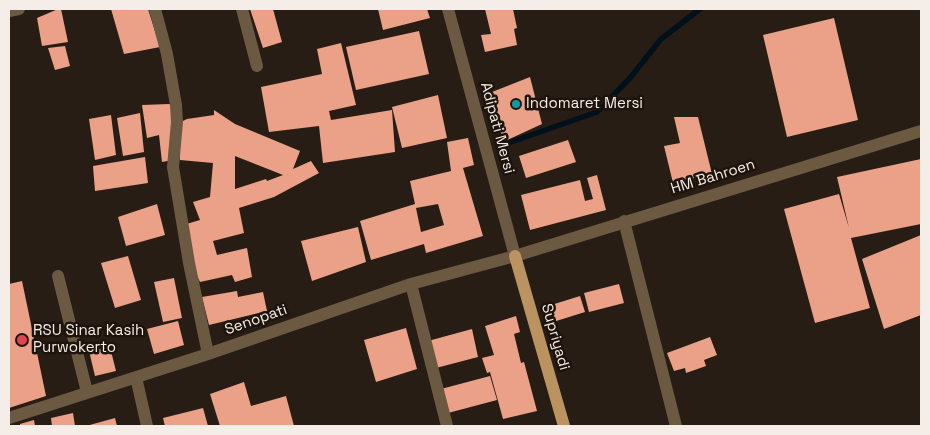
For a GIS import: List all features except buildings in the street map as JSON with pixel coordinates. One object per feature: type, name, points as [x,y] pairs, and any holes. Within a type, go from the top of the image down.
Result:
[{"type":"main road","name":"Supriyadi","points":[[515,256],[564,426]]},
{"type":"street","points":[[9,11],[19,9]]},
{"type":"street","points":[[155,9],[167,54],[176,105],[177,122],[173,167],[189,263],[208,354]]},
{"type":"street","points":[[242,9],[257,66]]},
{"type":"street","name":"Adipati Mersi","points":[[448,9],[515,256]]},
{"type":"street","name":"HM Bahroen","points":[[515,256],[921,131]]},
{"type":"street","points":[[624,222],[676,426]]},
{"type":"street","name":"Senopati","points":[[9,418],[208,354],[411,284],[515,256]]},
{"type":"street","points":[[58,276],[87,392]]},
{"type":"street","points":[[411,284],[447,426]]},
{"type":"street","points":[[136,377],[147,426]]},
{"type":"waterway","points":[[511,142],[597,112],[630,78],[661,39],[700,9]]},
{"type":"place","name":"Indomaret Mersi","points":[[516,104]]},
{"type":"place","name":"RSU Sinar Kasih Purwokerto","points":[[22,340]]}]
